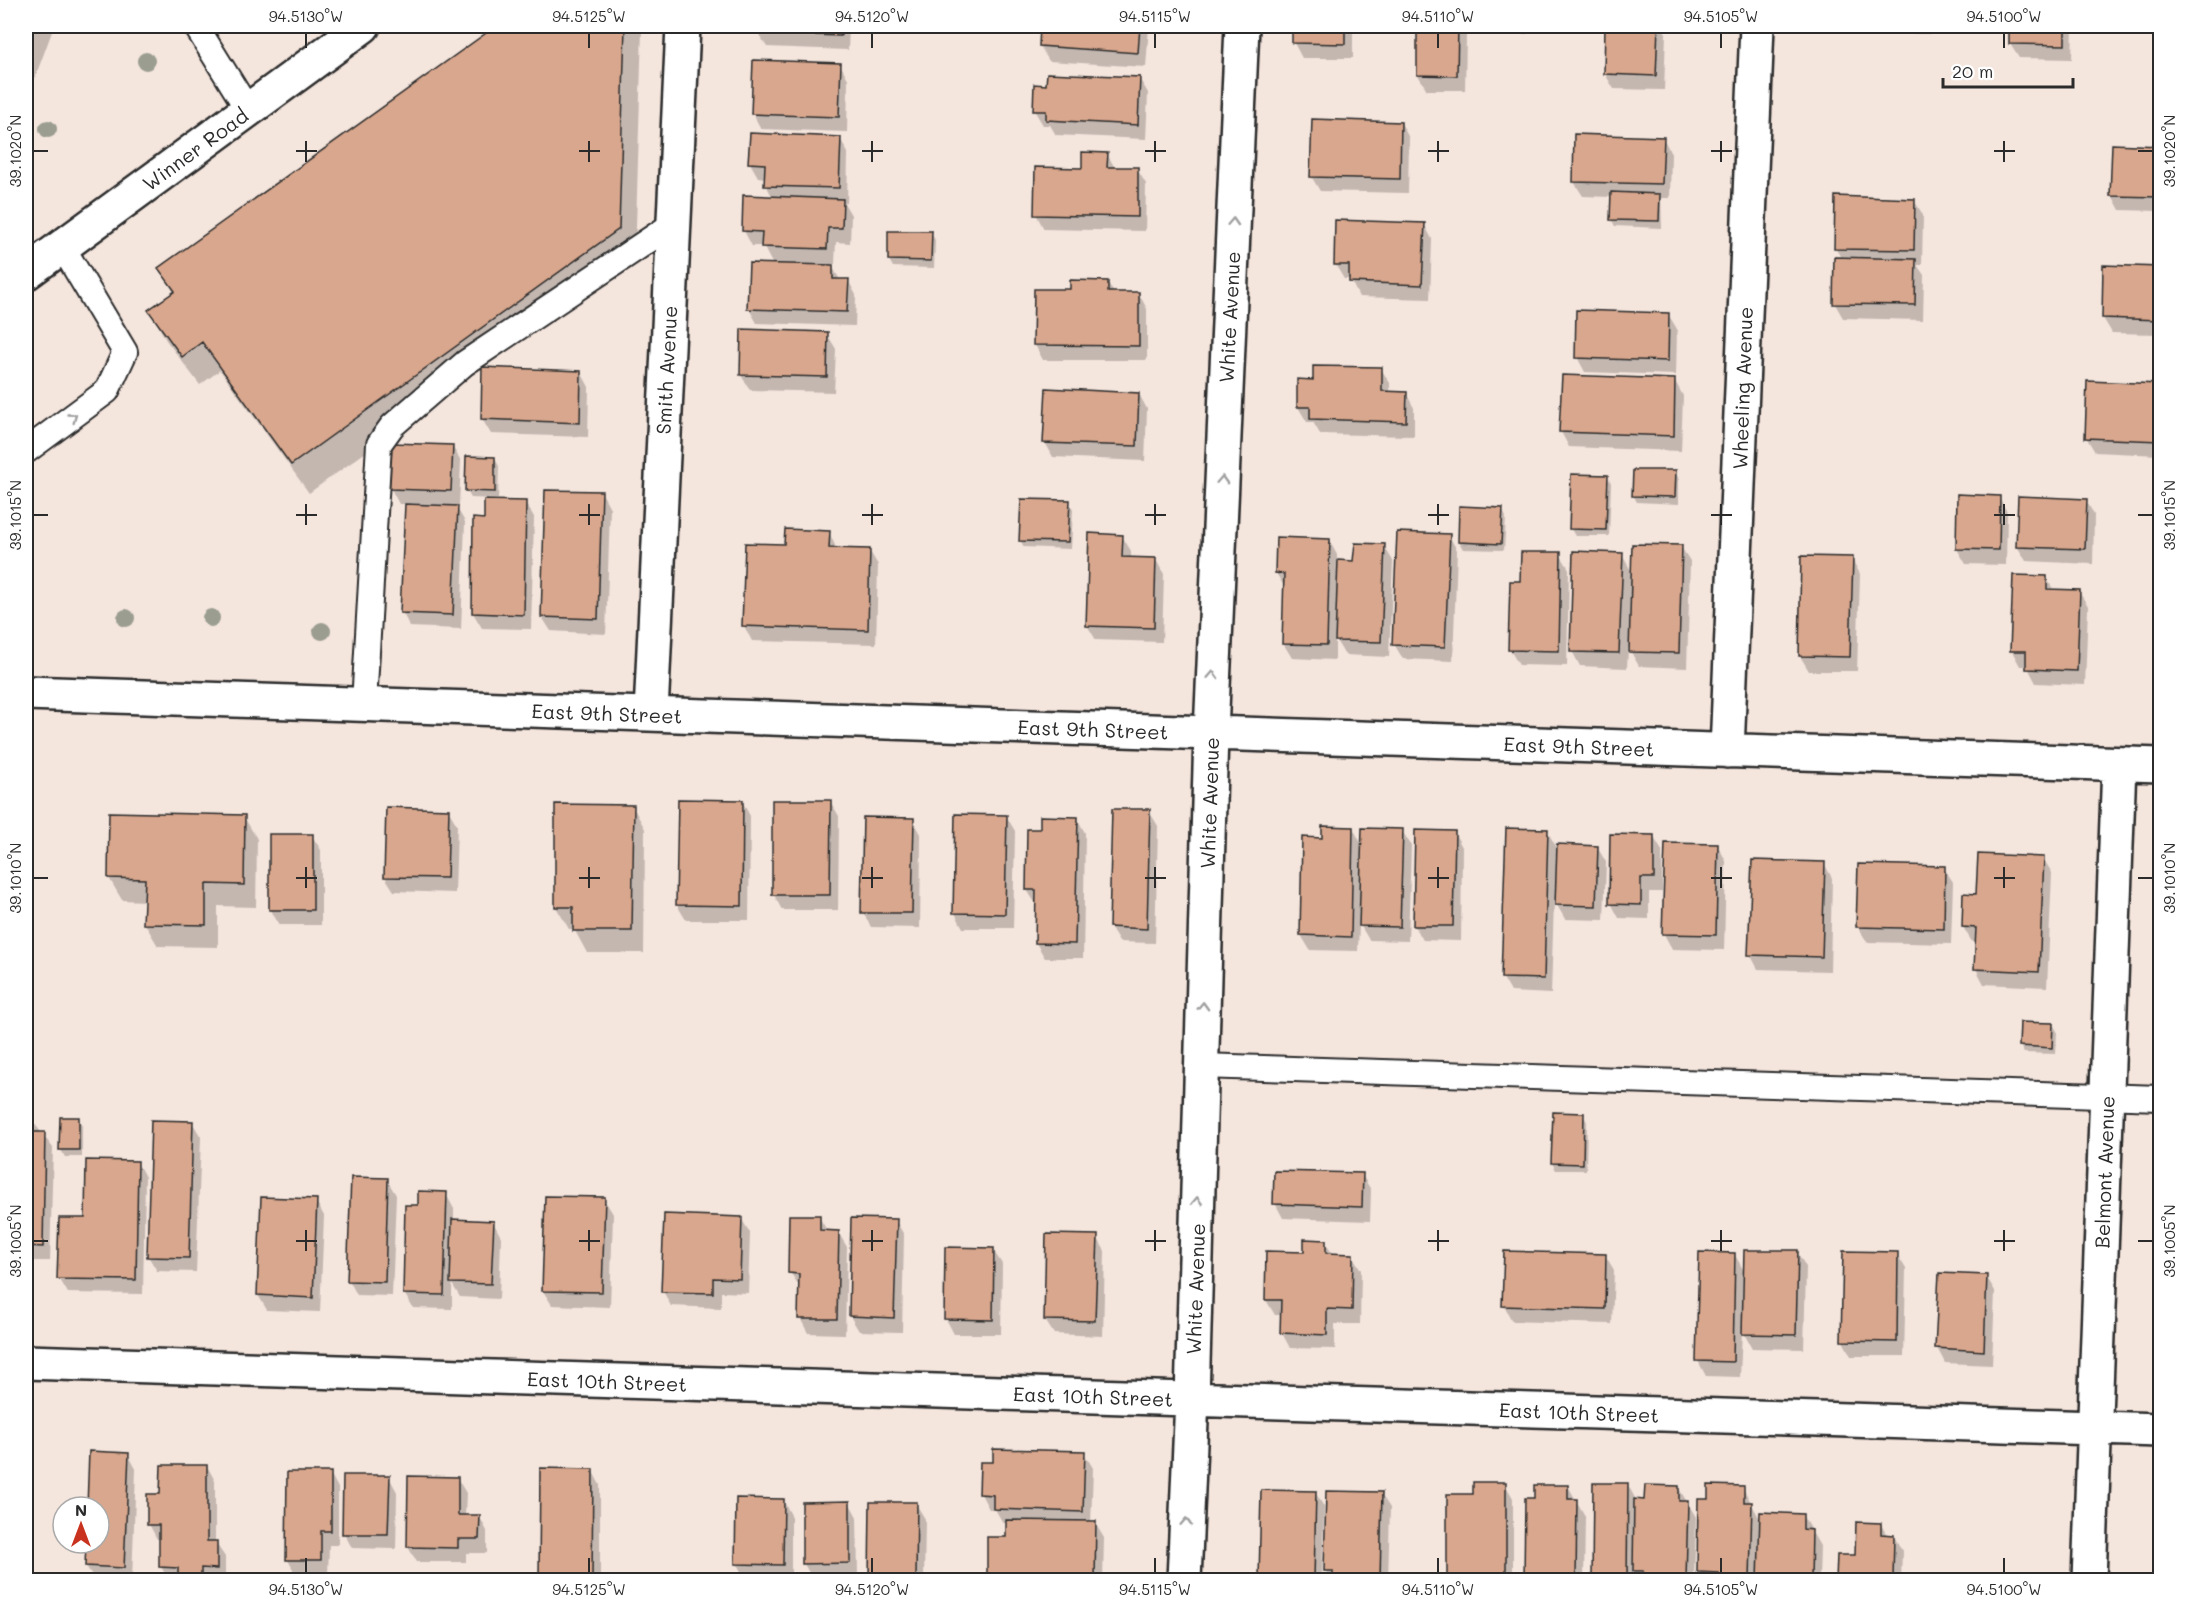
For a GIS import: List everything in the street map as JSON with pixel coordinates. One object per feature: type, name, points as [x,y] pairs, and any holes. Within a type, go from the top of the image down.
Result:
[{"type":"street","name":"Winner Road","points":[[26,273],[363,26]]},
{"type":"street","name":"Smith Avenue","points":[[651,714],[683,26]]},
{"type":"street","name":"White Avenue","points":[[1184,1581],[1192,1399],[1211,733],[1242,26]]},
{"type":"street","name":"Wheeling Avenue","points":[[1727,751],[1757,26]]},
{"type":"street","name":"East 9th Street","points":[[26,693],[2160,765]]},
{"type":"street","name":"Belmont Avenue","points":[[2089,1581],[2119,764]]},
{"type":"street","name":"East 10th Street","points":[[26,1362],[2160,1430]]},
{"type":"lane","points":[[196,26],[248,110]]},
{"type":"lane","points":[[364,704],[379,444],[392,426],[465,363],[673,224]]},
{"type":"lane","points":[[26,451],[107,391],[125,352],[62,246]]},
{"type":"lane","points":[[1201,1066],[2160,1098]]},
{"type":"building","points":[[496,26],[625,26],[619,229],[291,465],[202,342],[182,357],[148,310],[175,291],[158,268]]},
{"type":"building","points":[[757,26],[841,26],[841,36],[757,33]]},
{"type":"building","points":[[1040,26],[1140,26],[1138,53],[1039,46]]},
{"type":"building","points":[[1292,26],[1345,26],[1345,44],[1292,43]]},
{"type":"building","points":[[1417,26],[1458,26],[1457,76],[1417,75]]},
{"type":"building","points":[[1605,26],[1658,26],[1656,76],[1604,74]]},
{"type":"building","points":[[2009,26],[2065,26],[2065,45],[2009,44]]},
{"type":"building","points":[[753,60],[841,63],[839,117],[751,114]]},
{"type":"building","points":[[1047,73],[1140,77],[1138,125],[1046,120],[1046,111],[1033,111],[1034,84],[1046,85]]},
{"type":"building","points":[[1312,119],[1401,122],[1400,179],[1310,177]]},
{"type":"building","points":[[750,133],[841,137],[839,188],[764,186],[765,164],[748,163]]},
{"type":"building","points":[[1574,134],[1664,137],[1662,184],[1573,182]]},
{"type":"building","points":[[2112,144],[2160,146],[2160,197],[2110,196]]},
{"type":"building","points":[[1082,152],[1108,153],[1107,167],[1138,167],[1138,217],[1034,215],[1035,167],[1082,168]]},
{"type":"building","points":[[1611,192],[1660,194],[1659,221],[1610,220]]},
{"type":"building","points":[[743,195],[843,199],[842,228],[828,228],[827,249],[761,247],[762,232],[742,231]]},
{"type":"building","points":[[1835,196],[1915,199],[1914,250],[1834,249]]},
{"type":"building","points":[[1335,220],[1425,223],[1422,285],[1349,282],[1349,265],[1334,265]]},
{"type":"building","points":[[888,231],[932,231],[931,261],[888,260]]},
{"type":"building","points":[[1834,257],[1916,259],[1915,305],[1833,304]]},
{"type":"building","points":[[749,263],[833,265],[833,279],[849,279],[847,312],[747,309]]},
{"type":"building","points":[[2103,265],[2160,267],[2160,320],[2102,318]]},
{"type":"building","points":[[1070,280],[1108,281],[1108,292],[1139,292],[1139,346],[1033,345],[1034,289],[1070,289]]},
{"type":"building","points":[[1576,310],[1669,313],[1668,361],[1575,358]]},
{"type":"building","points":[[741,329],[828,332],[827,377],[740,375]]},
{"type":"building","points":[[1313,366],[1382,367],[1382,391],[1407,392],[1406,422],[1310,419],[1310,407],[1297,407],[1297,379],[1313,380]]},
{"type":"building","points":[[482,367],[581,371],[580,423],[481,419]]},
{"type":"building","points":[[1562,375],[1675,379],[1674,436],[1559,432]]},
{"type":"building","points":[[2087,381],[2160,384],[2160,441],[2085,438]]},
{"type":"building","points":[[1046,388],[1139,393],[1137,446],[1043,443]]},
{"type":"building","points":[[391,443],[453,445],[451,491],[389,489]]},
{"type":"building","points":[[466,456],[495,457],[495,492],[465,491]]},
{"type":"building","points":[[1633,470],[1676,470],[1675,497],[1632,496]]},
{"type":"building","points":[[1571,474],[1608,475],[1606,530],[1569,529]]},
{"type":"building","points":[[545,490],[602,491],[598,619],[541,617]]},
{"type":"building","points":[[1957,494],[2000,496],[1999,550],[1956,549]]},
{"type":"building","points":[[2018,496],[2087,499],[2085,549],[2016,547]]},
{"type":"building","points":[[1021,499],[1070,500],[1068,542],[1019,541]]},
{"type":"building","points":[[484,500],[526,501],[524,615],[472,613],[473,518],[484,519]]},
{"type":"building","points":[[405,504],[458,506],[453,615],[400,613]]},
{"type":"building","points":[[1459,506],[1503,508],[1501,544],[1458,542]]},
{"type":"building","points":[[785,529],[830,531],[829,548],[870,549],[868,630],[742,626],[745,543],[784,544]]},
{"type":"building","points":[[1397,532],[1450,534],[1445,647],[1392,645]]},
{"type":"building","points":[[1089,533],[1123,535],[1122,557],[1156,558],[1154,628],[1086,626]]},
{"type":"building","points":[[1276,537],[1330,539],[1327,645],[1282,644],[1284,574],[1275,573]]},
{"type":"building","points":[[1355,543],[1385,544],[1381,642],[1335,641],[1338,560],[1353,561]]},
{"type":"building","points":[[1632,544],[1682,545],[1679,653],[1629,652]]},
{"type":"building","points":[[1573,551],[1623,553],[1619,653],[1570,652]]},
{"type":"building","points":[[1521,552],[1561,552],[1559,651],[1508,650],[1510,581],[1520,581]]},
{"type":"building","points":[[1801,556],[1853,557],[1850,657],[1799,656]]},
{"type":"building","points":[[2013,575],[2047,576],[2047,589],[2080,590],[2077,671],[2026,669],[2026,651],[2010,651]]},
{"type":"building","points":[[678,799],[743,800],[742,906],[676,905]]},
{"type":"building","points":[[772,800],[831,800],[830,895],[772,895]]},
{"type":"building","points":[[555,804],[634,805],[632,931],[573,931],[573,907],[555,907]]},
{"type":"building","points":[[386,807],[449,809],[447,878],[384,877]]},
{"type":"building","points":[[1112,809],[1150,809],[1147,929],[1109,927]]},
{"type":"building","points":[[109,812],[245,815],[244,885],[206,884],[206,925],[143,924],[145,879],[108,878]]},
{"type":"building","points":[[955,814],[1007,815],[1005,914],[953,913]]},
{"type":"building","points":[[1040,816],[1078,817],[1075,944],[1035,943],[1036,890],[1026,890],[1027,829],[1040,829]]},
{"type":"building","points":[[863,817],[914,818],[912,913],[861,913]]},
{"type":"building","points":[[1322,826],[1353,827],[1351,937],[1300,935],[1302,837],[1322,838]]},
{"type":"building","points":[[1362,828],[1403,829],[1400,927],[1359,926]]},
{"type":"building","points":[[1506,828],[1548,829],[1544,979],[1501,978]]},
{"type":"building","points":[[1415,830],[1455,831],[1453,926],[1413,926]]},
{"type":"building","points":[[269,834],[313,834],[313,910],[269,910]]},
{"type":"building","points":[[1610,834],[1654,835],[1654,878],[1641,878],[1641,905],[1609,904]]},
{"type":"building","points":[[1665,843],[1718,844],[1716,935],[1662,934]]},
{"type":"building","points":[[1557,844],[1598,846],[1596,906],[1555,905]]},
{"type":"building","points":[[1978,854],[2044,857],[2039,972],[1974,969],[1976,928],[1962,927],[1963,893],[1976,894]]},
{"type":"building","points":[[1752,860],[1825,862],[1822,957],[1748,955]]},
{"type":"building","points":[[1858,864],[1945,866],[1944,929],[1856,927]]},
{"type":"building","points":[[2020,1022],[2053,1023],[2052,1048],[2019,1046]]},
{"type":"building","points":[[1553,1112],[1584,1113],[1583,1164],[1551,1163]]},
{"type":"building","points":[[26,1117],[32,1117],[31,1132],[45,1132],[43,1247],[26,1246]]},
{"type":"building","points":[[60,1117],[79,1117],[79,1150],[59,1150]]},
{"type":"building","points":[[151,1120],[193,1121],[189,1258],[147,1257]]},
{"type":"building","points":[[86,1160],[138,1161],[136,1280],[57,1279],[59,1218],[85,1218]]},
{"type":"building","points":[[1274,1171],[1363,1173],[1362,1207],[1273,1204]]},
{"type":"building","points":[[351,1177],[388,1178],[385,1282],[347,1281]]},
{"type":"building","points":[[418,1191],[447,1192],[444,1295],[403,1294],[405,1205],[418,1205]]},
{"type":"building","points":[[545,1196],[605,1197],[602,1292],[542,1291]]},
{"type":"building","points":[[261,1197],[317,1199],[313,1298],[257,1295]]},
{"type":"building","points":[[664,1214],[742,1217],[740,1279],[713,1278],[713,1293],[661,1292]]},
{"type":"building","points":[[789,1215],[820,1215],[820,1230],[839,1231],[837,1319],[798,1319],[799,1274],[788,1273]]},
{"type":"building","points":[[851,1218],[897,1219],[894,1318],[849,1316]]},
{"type":"building","points":[[452,1219],[494,1221],[491,1284],[450,1283]]},
{"type":"building","points":[[1046,1234],[1098,1235],[1095,1321],[1044,1320]]},
{"type":"building","points":[[1304,1239],[1326,1240],[1326,1253],[1353,1254],[1352,1310],[1327,1309],[1327,1335],[1280,1333],[1281,1300],[1265,1300],[1266,1251],[1304,1252]]},
{"type":"building","points":[[945,1247],[994,1248],[993,1320],[944,1319]]},
{"type":"building","points":[[1744,1250],[1798,1250],[1796,1335],[1742,1334]]},
{"type":"building","points":[[1504,1251],[1606,1254],[1605,1309],[1502,1306]]},
{"type":"building","points":[[1843,1251],[1898,1252],[1897,1342],[1841,1341]]},
{"type":"building","points":[[1699,1252],[1735,1253],[1733,1362],[1696,1361]]},
{"type":"building","points":[[1939,1273],[1987,1275],[1984,1351],[1935,1348]]},
{"type":"building","points":[[993,1449],[1085,1451],[1083,1512],[993,1509],[993,1495],[979,1494],[980,1462],[993,1462]]},
{"type":"building","points":[[89,1451],[129,1453],[124,1568],[85,1566],[85,1555],[111,1555],[111,1495],[87,1495]]},
{"type":"building","points":[[161,1465],[207,1465],[207,1541],[217,1541],[217,1569],[201,1568],[201,1580],[178,1580],[178,1568],[159,1567],[159,1525],[147,1525],[147,1494],[160,1494]]},
{"type":"building","points":[[540,1468],[593,1469],[592,1580],[539,1580]]},
{"type":"building","points":[[287,1472],[331,1472],[331,1531],[321,1531],[321,1560],[286,1560]]},
{"type":"building","points":[[343,1475],[390,1475],[388,1534],[342,1534]]},
{"type":"building","points":[[408,1476],[458,1477],[458,1515],[480,1515],[479,1539],[458,1539],[458,1548],[407,1547]]},
{"type":"building","points":[[1473,1482],[1506,1482],[1506,1580],[1447,1580],[1447,1494],[1473,1494]]},
{"type":"building","points":[[1593,1483],[1628,1483],[1627,1580],[1592,1580]]},
{"type":"building","points":[[1534,1485],[1568,1485],[1568,1499],[1577,1499],[1576,1580],[1524,1580],[1525,1498],[1534,1498]]},
{"type":"building","points":[[1645,1485],[1679,1486],[1679,1501],[1688,1501],[1686,1580],[1643,1580],[1643,1571],[1633,1571],[1634,1499],[1644,1500]]},
{"type":"building","points":[[1708,1485],[1744,1486],[1744,1502],[1752,1502],[1750,1580],[1719,1580],[1719,1573],[1697,1572],[1698,1499],[1708,1499]]},
{"type":"building","points":[[1261,1490],[1316,1491],[1314,1580],[1259,1580]]},
{"type":"building","points":[[1326,1491],[1382,1492],[1380,1580],[1333,1580],[1333,1571],[1324,1571]]},
{"type":"building","points":[[736,1498],[784,1499],[783,1565],[735,1564]]},
{"type":"building","points":[[850,1501],[850,1563],[802,1564],[802,1502]]},
{"type":"building","points":[[870,1502],[917,1502],[916,1580],[869,1580]]},
{"type":"building","points":[[1760,1512],[1803,1514],[1803,1529],[1812,1530],[1811,1580],[1758,1580]]},
{"type":"building","points":[[1006,1520],[1096,1521],[1095,1579],[987,1578],[987,1537],[1006,1537]]},
{"type":"building","points":[[1856,1522],[1881,1523],[1881,1534],[1894,1535],[1893,1580],[1836,1580],[1837,1555],[1855,1555]]}]
